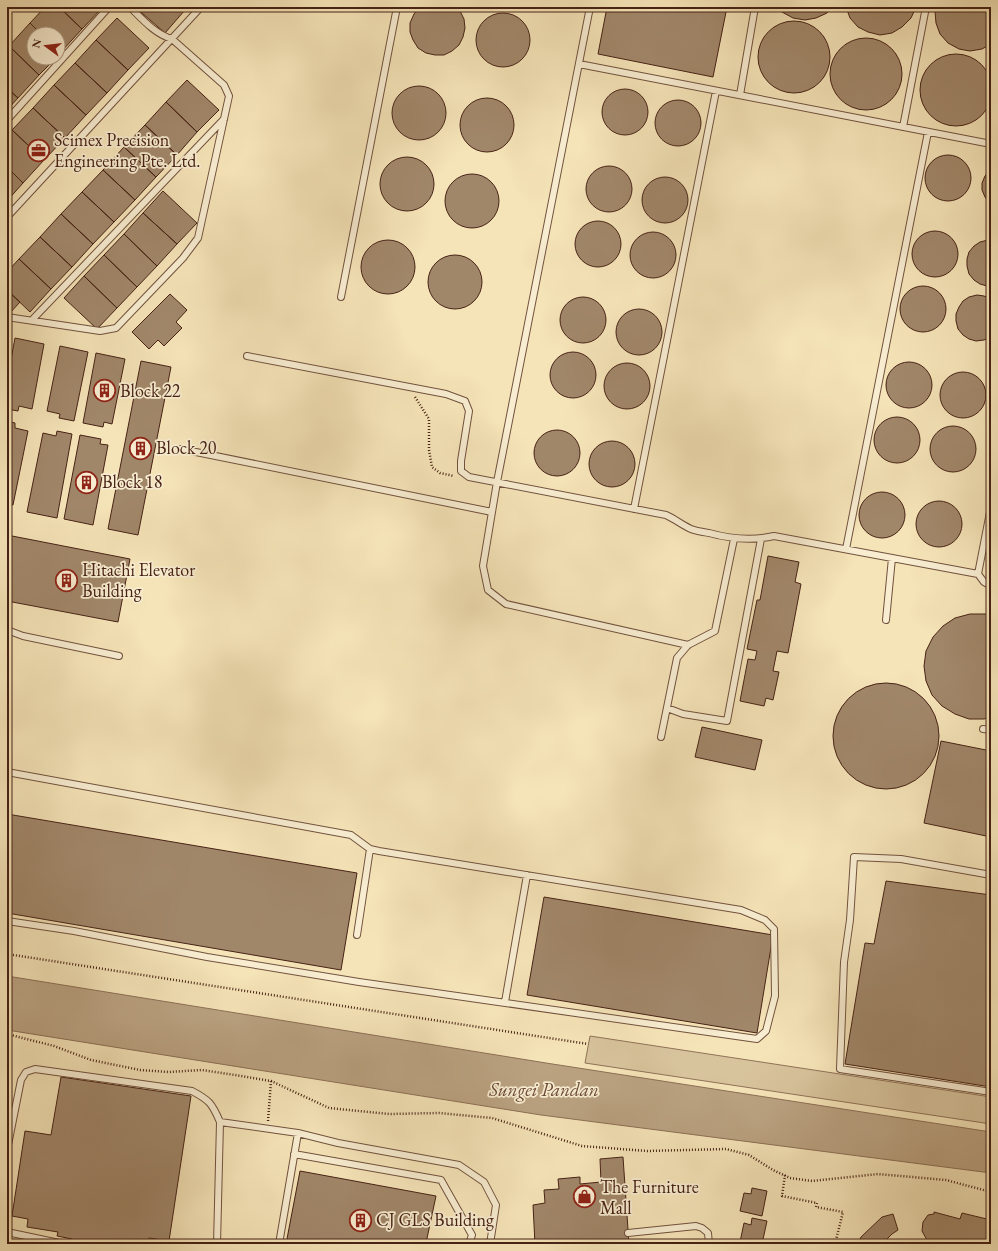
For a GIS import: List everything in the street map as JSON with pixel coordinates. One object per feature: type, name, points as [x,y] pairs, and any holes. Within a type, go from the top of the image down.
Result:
[{"type":"lane","points":[[7,120],[109,7]]},
{"type":"lane","points":[[7,317],[100,331],[116,328],[183,258],[198,238],[229,96],[224,85],[172,39],[165,37],[155,30],[130,7]]},
{"type":"lane","points":[[7,217],[201,7]]},
{"type":"lane","points":[[341,296],[397,7]]},
{"type":"lane","points":[[590,7],[497,482],[483,566],[488,590],[506,604],[688,646]]},
{"type":"lane","points":[[740,95],[755,7]]},
{"type":"lane","points":[[903,127],[926,7]]},
{"type":"lane","points":[[579,64],[991,144]]},
{"type":"lane","points":[[634,509],[716,90]]},
{"type":"lane","points":[[32,320],[225,118]]},
{"type":"lane","points":[[846,549],[928,132]]},
{"type":"lane","points":[[247,356],[408,386],[446,394],[466,401],[469,411],[461,461],[462,471],[469,477],[666,515],[692,529],[734,539],[761,539],[774,536],[978,574],[984,582],[991,586]]},
{"type":"lane","points":[[181,449],[492,512]]},
{"type":"lane","points":[[978,574],[991,507]]},
{"type":"lane","points":[[661,737],[677,658],[688,646],[716,631],[734,539]]},
{"type":"lane","points":[[667,708],[683,714],[727,720],[761,539]]},
{"type":"lane","points":[[886,620],[892,558]]},
{"type":"lane","points":[[7,630],[23,636],[119,656]]},
{"type":"lane","points":[[983,729],[991,730]]},
{"type":"lane","points":[[7,772],[351,835],[370,849],[741,910],[765,920],[774,929],[775,996],[766,1031],[757,1039],[360,982],[207,957],[74,931],[7,921]]},
{"type":"lane","points":[[357,935],[370,849]]},
{"type":"lane","points":[[991,875],[901,859],[854,857],[850,920],[844,962],[840,1069],[991,1092]]},
{"type":"lane","points":[[505,1002],[527,875]]},
{"type":"lane","points":[[7,1150],[21,1080],[26,1072],[35,1069],[192,1091],[204,1097],[213,1106],[220,1122],[217,1244]]},
{"type":"lane","points":[[220,1122],[298,1133],[338,1143],[459,1165],[484,1182],[496,1205],[490,1244]]},
{"type":"lane","points":[[279,1244],[298,1133]]},
{"type":"lane","points":[[294,1154],[441,1180],[472,1235],[469,1244]]},
{"type":"lane","points":[[628,1233],[696,1226],[702,1228],[708,1233],[709,1244]]},
{"type":"lane","points":[[7,1232],[64,1244]]},
{"type":"path","points":[[408,386],[429,419],[429,450],[432,467],[440,473],[458,477]]},
{"type":"path","points":[[7,954],[588,1044]]},
{"type":"path","points":[[7,1034],[54,1046],[91,1060],[140,1070],[168,1072],[202,1070],[235,1074],[271,1081],[329,1108],[389,1114],[439,1113],[492,1118],[582,1146],[647,1151],[726,1149],[749,1155],[773,1170],[790,1178],[812,1181],[878,1174],[946,1180],[991,1192]]},
{"type":"path","points":[[268,1129],[271,1081]]},
{"type":"path","points":[[785,1175],[782,1196],[817,1203],[816,1207],[843,1212],[835,1244]]},
{"type":"shaded area","points":[[590,1036],[991,1097],[991,1124],[585,1063]]},
{"type":"water","name":"Sungei Pandan","points":[[7,976],[546,1063],[991,1132],[991,1173],[541,1115],[7,1030]]},
{"type":"building","points":[[45,7],[59,7],[82,29],[66,47],[66,26],[33,26],[30,23]]},
{"type":"building","points":[[59,7],[103,7],[82,29]]},
{"type":"building","points":[[135,7],[181,7],[185,10],[165,33]]},
{"type":"building","points":[[419,7],[456,7],[464,19],[465,28],[459,45],[444,55],[426,53],[418,48],[410,32],[410,23]]},
{"type":"building","points":[[607,7],[727,7],[713,77],[598,54]]},
{"type":"building","points":[[778,7],[832,7],[827,13],[816,18],[805,20],[793,18],[782,12]]},
{"type":"building","points":[[846,7],[916,7],[911,18],[902,27],[892,33],[880,35],[868,32],[858,27],[850,18]]},
{"type":"building","points":[[936,7],[991,7],[991,44],[982,49],[970,51],[959,49],[948,43],[940,34],[936,23]]},
{"type":"building","points":[[498,13],[508,13],[518,17],[526,25],[530,35],[530,45],[526,55],[518,63],[508,67],[498,67],[488,63],[480,55],[476,45],[476,35],[480,25],[488,17]]},
{"type":"building","points":[[117,18],[149,48],[128,70],[96,40]]},
{"type":"building","points":[[794,21],[814,27],[824,37],[830,57],[824,77],[814,87],[794,93],[774,87],[764,77],[758,57],[764,37],[774,27]]},
{"type":"building","points":[[26,27],[26,62],[9,46]]},
{"type":"building","points":[[866,38],[886,44],[896,54],[902,74],[896,94],[886,104],[866,110],[846,104],[836,94],[830,74],[836,54],[846,44]]},
{"type":"building","points":[[96,40],[128,70],[107,93],[75,63]]},
{"type":"building","points":[[9,46],[26,62],[26,66],[30,66],[39,75],[18,98],[7,88],[7,48]]},
{"type":"building","points":[[956,54],[976,60],[986,70],[992,90],[986,110],[976,120],[956,126],[936,120],[926,110],[920,90],[926,70],[936,60]]},
{"type":"building","points":[[75,63],[107,93],[86,115],[54,85]]},
{"type":"building","points":[[30,66],[48,66],[39,75]]},
{"type":"building","points":[[187,80],[219,110],[197,132],[166,102]]},
{"type":"building","points":[[54,85],[86,115],[65,138],[33,108]]},
{"type":"building","points":[[414,86],[424,86],[434,90],[442,98],[446,108],[446,118],[442,128],[434,136],[424,140],[414,140],[404,136],[396,128],[392,118],[392,108],[396,98],[404,90]]},
{"type":"building","points":[[7,88],[18,98],[7,110]]},
{"type":"building","points":[[625,89],[638,93],[644,99],[648,112],[644,125],[638,131],[625,135],[612,131],[606,125],[602,112],[606,99],[612,93]]},
{"type":"building","points":[[482,98],[492,98],[502,102],[510,110],[514,120],[514,130],[510,140],[502,148],[492,152],[482,152],[472,148],[464,140],[460,130],[460,120],[464,110],[472,102]]},
{"type":"building","points":[[678,100],[691,104],[697,110],[701,123],[697,136],[691,142],[678,146],[665,142],[659,136],[655,123],[659,110],[665,104]]},
{"type":"building","points":[[166,102],[197,132],[177,155],[145,125]]},
{"type":"building","points":[[33,108],[65,138],[44,160],[12,130]]},
{"type":"building","points":[[145,125],[177,155],[156,177],[124,147]]},
{"type":"building","points":[[12,130],[44,160],[23,183],[7,167],[7,136]]},
{"type":"building","points":[[124,147],[156,177],[135,200],[103,170]]},
{"type":"building","points":[[948,155],[961,159],[967,165],[971,178],[967,191],[961,197],[948,201],[935,197],[929,191],[925,178],[929,165],[935,159]]},
{"type":"building","points":[[402,157],[412,157],[422,161],[430,169],[434,179],[434,189],[430,199],[422,207],[412,211],[402,211],[392,207],[384,199],[380,189],[380,179],[384,169],[392,161]]},
{"type":"building","points":[[609,166],[622,170],[628,176],[632,189],[628,202],[622,208],[609,212],[596,208],[590,202],[586,189],[590,176],[596,170]]},
{"type":"building","points":[[7,167],[23,183],[7,201]]},
{"type":"building","points":[[991,169],[991,205],[982,190],[982,183],[985,176]]},
{"type":"building","points":[[103,170],[135,200],[114,222],[82,192]]},
{"type":"building","points":[[467,174],[477,174],[487,178],[495,186],[499,196],[499,206],[495,216],[487,224],[477,228],[467,228],[457,224],[449,216],[445,206],[445,196],[449,186],[457,178]]},
{"type":"building","points":[[665,177],[678,181],[684,187],[688,200],[684,213],[678,219],[665,223],[652,219],[646,213],[642,200],[646,187],[652,181]]},
{"type":"building","points":[[163,191],[197,223],[177,244],[143,213]]},
{"type":"building","points":[[82,192],[114,222],[93,244],[61,214]]},
{"type":"building","points":[[143,213],[177,244],[157,266],[124,234]]},
{"type":"building","points":[[61,214],[93,244],[72,267],[40,237]]},
{"type":"building","points":[[598,221],[611,225],[617,231],[621,244],[617,257],[611,263],[598,267],[585,263],[579,257],[575,244],[579,231],[585,225]]},
{"type":"building","points":[[935,231],[948,235],[954,241],[958,254],[954,267],[948,273],[935,277],[922,273],[916,267],[912,254],[916,241],[922,235]]},
{"type":"building","points":[[653,232],[666,236],[672,242],[676,255],[672,268],[666,274],[653,278],[640,274],[634,268],[630,255],[634,242],[640,236]]},
{"type":"building","points":[[124,234],[157,266],[137,287],[104,255]]},
{"type":"building","points":[[40,237],[72,267],[51,289],[19,259]]},
{"type":"building","points":[[383,240],[393,240],[403,244],[411,252],[415,262],[415,272],[411,282],[403,290],[393,294],[383,294],[373,290],[365,282],[361,272],[361,262],[365,252],[373,244]]},
{"type":"building","points":[[991,240],[991,285],[987,286],[974,280],[969,274],[967,259],[969,252],[974,246],[980,242]]},
{"type":"building","points":[[104,255],[137,287],[117,308],[84,276]]},
{"type":"building","points":[[450,255],[460,255],[470,259],[478,267],[482,277],[482,287],[478,297],[470,305],[460,309],[450,309],[440,305],[432,297],[428,287],[428,277],[432,267],[440,259]]},
{"type":"building","points":[[19,259],[51,289],[30,312],[7,290],[7,272]]},
{"type":"building","points":[[84,276],[117,308],[97,329],[64,298]]},
{"type":"building","points":[[923,286],[936,290],[942,296],[946,309],[942,322],[936,328],[923,332],[910,328],[904,322],[900,309],[904,296],[910,290]]},
{"type":"building","points":[[7,290],[20,302],[9,314],[7,312]]},
{"type":"building","points":[[170,294],[187,310],[176,322],[182,328],[164,346],[158,340],[149,349],[132,332]]},
{"type":"building","points":[[977,295],[991,299],[991,337],[976,341],[963,335],[958,329],[956,314],[963,301],[969,297]]},
{"type":"building","points":[[583,297],[596,301],[602,307],[606,320],[602,333],[596,339],[583,343],[570,339],[564,333],[560,320],[564,307],[570,301]]},
{"type":"building","points":[[639,309],[652,313],[658,319],[662,332],[658,345],[652,351],[639,355],[626,351],[620,345],[616,332],[620,319],[626,313]]},
{"type":"building","points":[[15,338],[44,344],[32,409],[19,406],[18,411],[7,409],[7,381]]},
{"type":"building","points":[[60,346],[88,352],[74,421],[59,418],[60,414],[47,411]]},
{"type":"building","points":[[573,352],[586,356],[592,362],[596,375],[592,388],[586,394],[573,398],[560,394],[554,388],[550,375],[554,362],[560,356]]},
{"type":"building","name":"Block 22","points":[[96,353],[125,359],[112,424],[104,422],[103,427],[83,423]]},
{"type":"building","name":"Block 20","points":[[141,361],[171,367],[138,535],[108,529]]},
{"type":"building","points":[[909,362],[922,366],[928,372],[932,385],[928,398],[922,404],[909,408],[896,404],[890,398],[886,385],[890,372],[896,366]]},
{"type":"building","points":[[627,363],[640,367],[646,373],[650,386],[646,399],[640,405],[627,409],[614,405],[608,399],[604,386],[608,373],[614,367]]},
{"type":"building","points":[[963,372],[976,376],[982,382],[986,395],[982,408],[976,414],[963,418],[950,414],[944,408],[940,395],[944,382],[950,376]]},
{"type":"building","points":[[897,417],[910,421],[916,427],[920,440],[916,453],[910,459],[897,463],[884,459],[878,453],[874,440],[878,427],[884,421]]},
{"type":"building","points":[[7,421],[15,423],[15,428],[28,431],[13,505],[7,504]]},
{"type":"building","points":[[953,426],[966,430],[972,436],[976,449],[972,462],[966,468],[953,472],[940,468],[934,462],[930,449],[934,436],[940,430]]},
{"type":"building","points":[[557,430],[570,434],[576,440],[580,453],[576,466],[570,472],[557,476],[544,472],[538,466],[534,453],[538,440],[544,434]]},
{"type":"building","points":[[57,431],[72,434],[57,518],[27,512],[43,433],[56,436]]},
{"type":"building","name":"Block 18","points":[[80,435],[101,439],[100,444],[108,445],[93,525],[64,519]]},
{"type":"building","points":[[612,441],[625,445],[631,451],[635,464],[631,477],[625,483],[612,487],[599,483],[593,477],[589,464],[593,451],[599,445]]},
{"type":"building","points":[[882,492],[895,496],[901,502],[905,515],[901,528],[895,534],[882,538],[869,534],[863,528],[859,515],[863,502],[869,496]]},
{"type":"building","points":[[939,501],[952,505],[958,511],[962,524],[958,537],[952,543],[939,547],[926,543],[920,537],[916,524],[920,511],[926,505]]},
{"type":"building","name":"Hitachi Elevator Building","points":[[7,535],[130,559],[118,622],[7,601]]},
{"type":"building","points":[[768,556],[799,562],[795,582],[801,584],[788,653],[777,651],[773,671],[779,672],[773,700],[766,698],[764,706],[740,701],[748,659],[755,660],[757,651],[747,649],[757,600],[760,600]]},
{"type":"building","points":[[970,614],[991,615],[991,717],[984,719],[969,719],[955,714],[942,706],[932,695],[926,681],[924,666],[926,651],[933,637],[943,626],[955,618]]},
{"type":"building","points":[[886,683],[906,687],[923,699],[935,716],[939,736],[935,756],[923,773],[906,785],[886,789],[866,785],[849,773],[837,756],[833,736],[837,716],[849,699],[866,687]]},
{"type":"building","points":[[702,727],[762,740],[755,770],[695,757]]},
{"type":"building","points":[[941,741],[991,751],[991,837],[924,823]]},
{"type":"building","points":[[7,814],[357,873],[341,970],[7,913]]},
{"type":"building","points":[[886,881],[991,895],[991,1087],[845,1064],[865,943],[874,944]]},
{"type":"building","points":[[544,897],[773,935],[757,1033],[527,995]]},
{"type":"building","points":[[61,1077],[191,1096],[169,1241],[149,1238],[148,1244],[78,1244],[72,1239],[57,1236],[58,1232],[27,1227],[28,1219],[12,1216],[25,1131],[51,1135]]},
{"type":"building","name":"The Furniture Mall","points":[[623,1157],[629,1244],[535,1244],[533,1205],[545,1203],[544,1190],[559,1189],[558,1179],[580,1177],[580,1184],[601,1182],[600,1159]]},
{"type":"building","name":"CJ GLS Building","points":[[300,1171],[436,1196],[426,1243],[430,1244],[286,1244]]},
{"type":"building","points":[[752,1188],[767,1191],[762,1216],[740,1211],[744,1193],[751,1194]]},
{"type":"building","points":[[934,1212],[960,1219],[962,1213],[991,1220],[991,1244],[927,1243],[922,1231],[923,1222],[928,1215],[934,1214]]},
{"type":"building","points":[[893,1214],[898,1230],[882,1244],[858,1244],[861,1237],[882,1217]]},
{"type":"building","points":[[752,1218],[767,1221],[762,1244],[740,1242],[744,1223],[751,1225]]},
{"type":"place","name":"Scimex Precision Engineering Pte. Ltd.","points":[[38,150]]},
{"type":"place","name":"Block 22","points":[[104,391]]},
{"type":"place","name":"Block 20","points":[[140,448]]},
{"type":"place","name":"Block 18","points":[[86,482]]},
{"type":"place","name":"Hitachi Elevator Building","points":[[67,580]]},
{"type":"place","name":"The Furniture Mall","points":[[585,1197]]},
{"type":"place","name":"CJ GLS Building","points":[[361,1220]]}]
